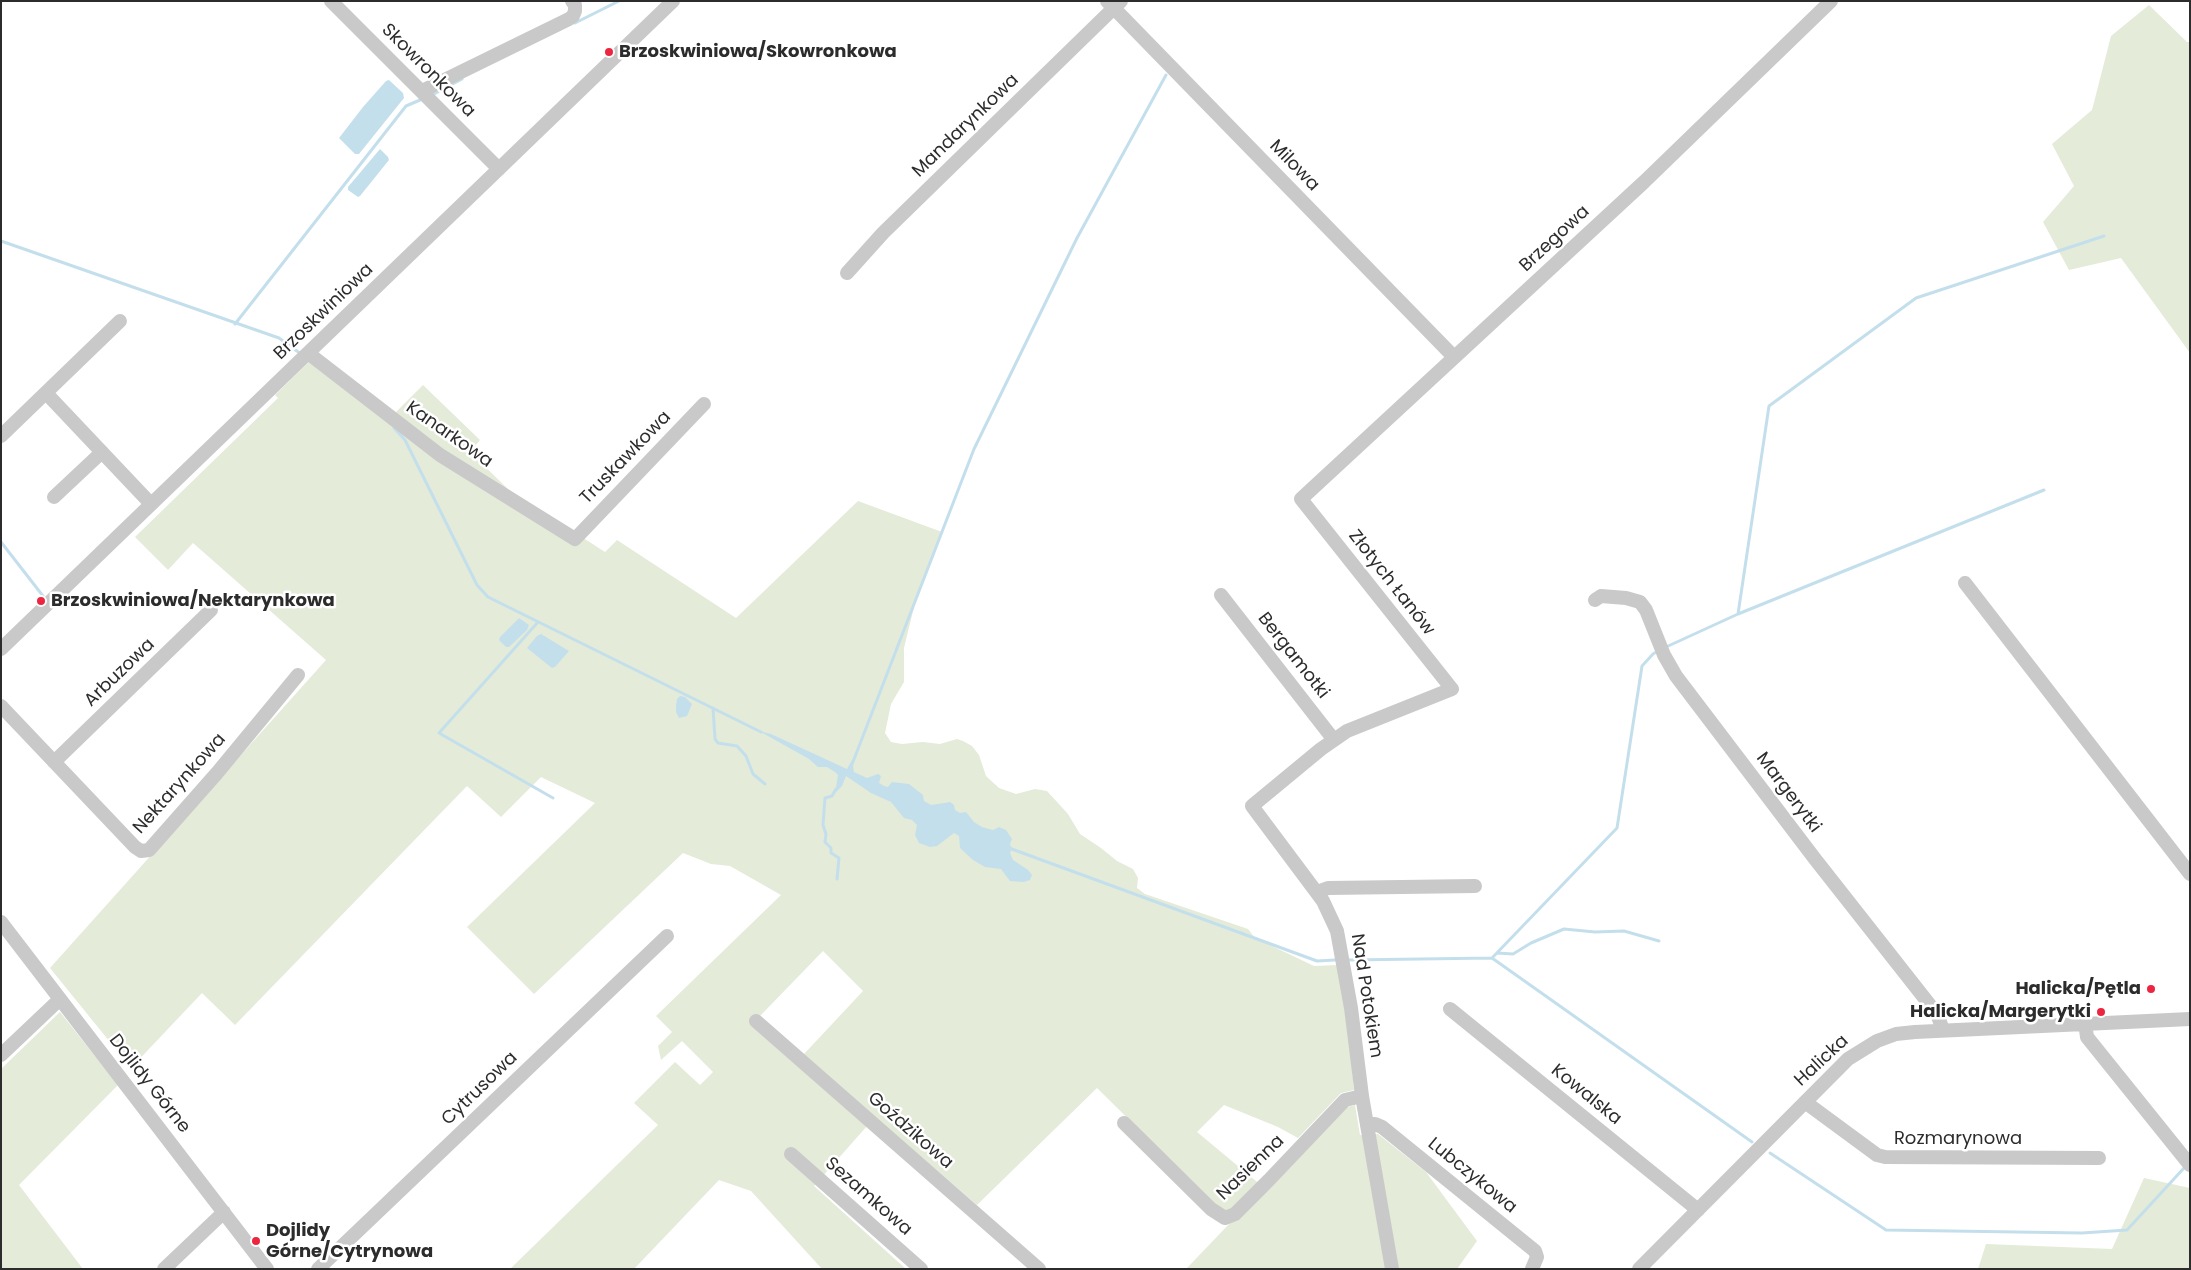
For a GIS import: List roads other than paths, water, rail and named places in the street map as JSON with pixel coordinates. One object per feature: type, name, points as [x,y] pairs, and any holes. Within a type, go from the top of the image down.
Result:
[{"type":"street","name":"Skowronkowa","points":[[331,1],[499,168]]},
{"type":"street","name":"Brzoskwiniowa","points":[[1,650],[672,1]]},
{"type":"street","name":"Brzegowa","points":[[1301,499],[1644,182],[1830,1]]},
{"type":"street","points":[[422,91],[569,19],[573,16],[574,3]]},
{"type":"street","name":"Milowa","points":[[1114,3],[1454,357]]},
{"type":"street","name":"Mandarynkowa","points":[[847,273],[883,233],[1114,3]]},
{"type":"street","points":[[1,436],[120,321]]},
{"type":"street","name":"Kanarkowa","points":[[308,352],[440,456],[575,538]]},
{"type":"street","points":[[46,393],[151,504]]},
{"type":"street","name":"Truskawkowa","points":[[575,538],[704,404]]},
{"type":"street","points":[[54,497],[102,452]]},
{"type":"street","name":"Złotych Łanów","points":[[1301,499],[1452,689]]},
{"type":"street","points":[[1965,583],[2190,874]]},
{"type":"street","name":"Bergamotki","points":[[1221,595],[1334,740]]},
{"type":"street","name":"Margerytki","points":[[1598,598],[1626,598],[1640,602],[1646,610],[1664,655],[1676,676],[1815,859],[1937,1014],[1943,1030]]},
{"type":"street","name":"Arbuzowa","points":[[54,762],[211,610]]},
{"type":"street","name":"Nektarynkowa","points":[[1,706],[135,847],[141,851],[149,850],[217,773],[298,675]]},
{"type":"street","name":"Nad Potokiem","points":[[1392,1269],[1362,1096],[1351,1008],[1337,931],[1323,900],[1252,806],[1347,731],[1452,689]]},
{"type":"street","points":[[1317,892],[1328,888],[1475,886]]},
{"type":"street","name":"Dojlidy Górne","points":[[4,931],[60,999],[268,1269]]},
{"type":"street","name":"Cytrusowa","points":[[318,1269],[667,936]]},
{"type":"street","points":[[1,1055],[60,999]]},
{"type":"street","name":"Kowalska","points":[[1450,1009],[1698,1210]]},
{"type":"street","name":"Halicka","points":[[1639,1269],[1848,1059],[1876,1041],[1906,1032],[2190,1019]]},
{"type":"street","name":"Goździkowa","points":[[756,1021],[1039,1269]]},
{"type":"street","points":[[2090,1023],[2087,1037],[2188,1162]]},
{"type":"street","name":"Nasienna","points":[[1124,1123],[1211,1209],[1225,1218],[1235,1214],[1345,1100],[1362,1096]]},
{"type":"street","name":"Rozmarynowa","points":[[1805,1102],[1877,1155],[1885,1157],[2099,1158]]},
{"type":"street","name":"Lubczykowa","points":[[1367,1124],[1375,1124],[1382,1127],[1535,1251],[1537,1257],[1532,1269]]},
{"type":"street","name":"Sezamkowa","points":[[791,1154],[921,1269]]},
{"type":"street","points":[[164,1269],[224,1212]]},
{"type":"water","points":[[389,80],[403,93],[404,98],[359,154],[355,154],[339,138],[363,107]]},
{"type":"water","points":[[380,149],[389,160],[358,197],[348,190],[348,187]]},
{"type":"water","points":[[519,618],[529,625],[527,630],[509,647],[506,647],[499,640],[500,637]]},
{"type":"water","points":[[541,634],[569,651],[555,667],[552,668],[527,648]]},
{"type":"water","points":[[680,696],[685,697],[692,704],[687,716],[679,718],[676,706],[677,699]]},
{"type":"water","points":[[759,731],[771,734],[847,769],[852,760],[854,772],[867,778],[878,774],[881,776],[879,783],[884,786],[888,787],[892,782],[909,784],[923,795],[924,801],[931,805],[950,802],[954,805],[955,810],[960,813],[966,812],[974,822],[982,827],[993,830],[999,827],[1006,830],[1012,839],[1010,853],[1013,860],[1028,870],[1032,875],[1030,880],[1024,882],[1010,881],[1001,869],[985,867],[973,860],[960,848],[959,836],[954,833],[937,846],[930,847],[919,843],[915,835],[917,825],[912,820],[904,818],[891,802],[871,793],[846,776],[842,786],[835,793],[838,775],[835,772],[827,767],[818,767],[809,759]]},
{"type":"waterway","points":[[575,23],[619,1]]},
{"type":"waterway","points":[[851,767],[974,449],[1077,238],[1166,75]]},
{"type":"waterway","points":[[434,94],[462,79]]},
{"type":"waterway","points":[[235,324],[406,106],[420,100]]},
{"type":"waterway","points":[[1738,614],[1769,406],[1916,298],[2104,236]]},
{"type":"waterway","points":[[1,241],[279,338],[301,354]]},
{"type":"waterway","points":[[394,428],[405,440],[477,585],[488,597],[761,732]]},
{"type":"waterway","points":[[1666,647],[1738,614],[2044,490]]},
{"type":"waterway","points":[[1,542],[43,596]]},
{"type":"waterway","points":[[538,622],[439,733],[553,798]]},
{"type":"waterway","points":[[1492,958],[1617,828],[1642,666],[1658,651]]},
{"type":"waterway","points":[[713,708],[715,739],[718,743],[737,746],[746,756],[753,774],[765,784]]},
{"type":"waterway","points":[[836,789],[832,796],[825,798],[823,825],[826,834],[825,842],[831,848],[831,853],[839,858],[837,879]]},
{"type":"waterway","points":[[1009,848],[1317,961],[1335,960]]},
{"type":"waterway","points":[[1497,953],[1513,954],[1531,943],[1564,929],[1595,932],[1624,931],[1659,941]]},
{"type":"waterway","points":[[1348,960],[1492,958],[1752,1142]]},
{"type":"waterway","points":[[1770,1153],[1886,1230],[2082,1233],[2127,1230],[2184,1168]]},
{"type":"place","name":"Brzoskwiniowa/Skowronkowa","points":[[609,52]]},
{"type":"place","name":"Brzoskwiniowa/Nektarynkowa","points":[[41,601]]},
{"type":"place","name":"Halicka/Pętla","points":[[2151,989]]},
{"type":"place","name":"Halicka/Margerytki","points":[[2101,1012]]},
{"type":"place","name":"Dojlidy Górne/Cytrynowa","points":[[256,1241]]}]
